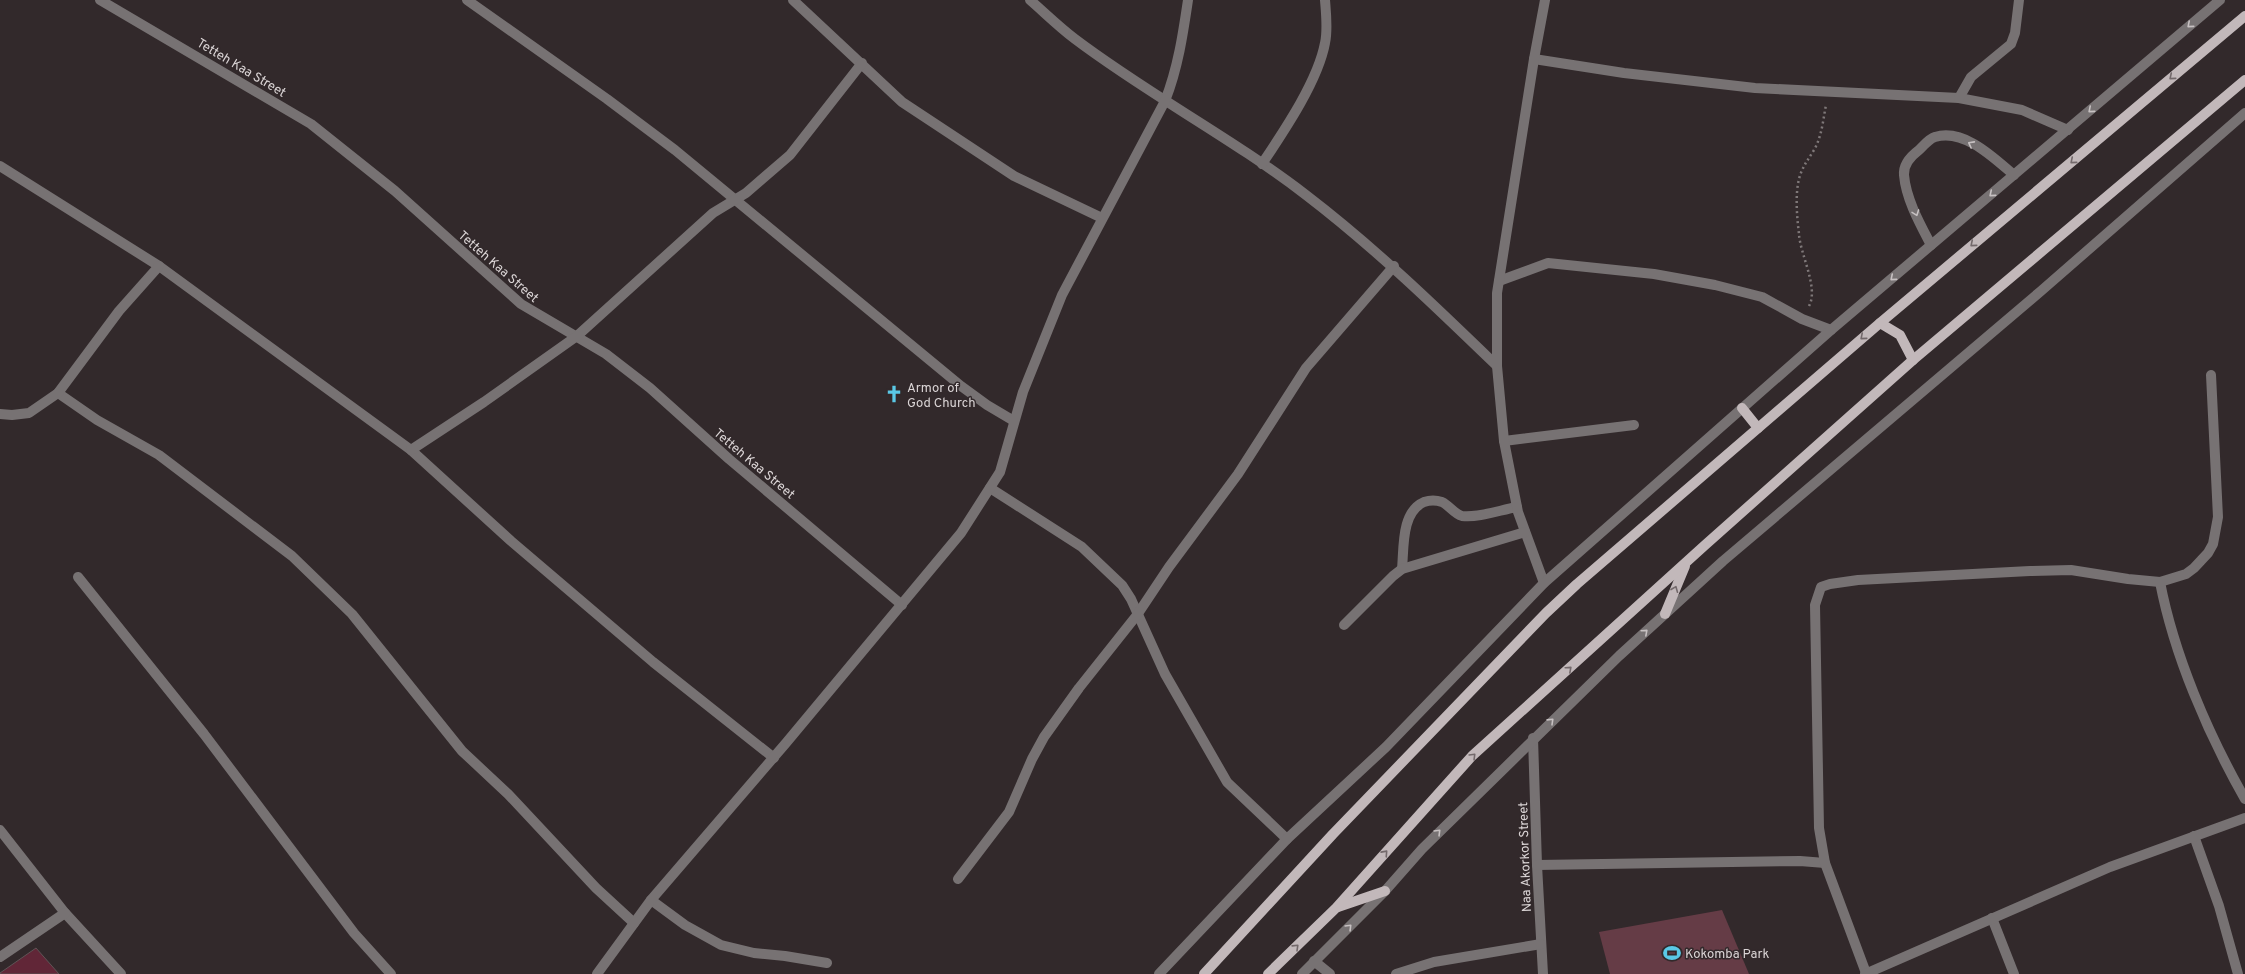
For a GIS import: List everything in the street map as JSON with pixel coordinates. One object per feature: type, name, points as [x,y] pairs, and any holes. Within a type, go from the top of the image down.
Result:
[{"type":"main road","points":[[1204,974],[1333,834],[1546,613],[1880,323],[2245,16]]},
{"type":"main road","points":[[1268,974],[1336,908],[1472,756],[1913,360],[2245,80]]},
{"type":"main road","points":[[1880,323],[1900,335],[1913,360]]},
{"type":"main road","points":[[1742,408],[1758,428]]},
{"type":"main road","points":[[1665,614],[1686,564]]},
{"type":"main road","points":[[1336,908],[1385,891]]},
{"type":"street","name":"Tetteh Kaa Street","points":[[100,0],[312,124],[395,191],[521,304],[606,354],[650,388],[729,459],[902,605]]},
{"type":"street","points":[[467,0],[607,99],[675,150],[961,386],[986,405],[1014,421]]},
{"type":"street","points":[[793,0],[902,102],[1014,176],[1102,218]]},
{"type":"street","points":[[1030,0],[1075,39],[1306,195],[1394,266],[1497,366]]},
{"type":"street","points":[[597,974],[651,900],[774,758],[961,533],[1000,472],[1022,392],[1062,294],[1165,101],[1177,60],[1188,0]]},
{"type":"street","points":[[1262,164],[1292,118],[1318,65],[1326,42],[1325,0]]},
{"type":"street","points":[[1544,583],[1517,507],[1504,441],[1497,366],[1498,293],[1534,59],[1545,0]]},
{"type":"street","points":[[1960,98],[1971,77],[2010,44],[2015,33],[2019,0]]},
{"type":"street","points":[[1159,974],[1287,839],[1386,747],[1544,583],[1830,330],[2220,0]]},
{"type":"street","points":[[1534,59],[1696,81],[1828,93],[1960,98],[2022,110],[2068,130]]},
{"type":"street","points":[[411,450],[484,402],[577,336],[713,213],[746,193],[790,155],[862,63]]},
{"type":"street","points":[[1302,974],[1385,891],[1422,848],[1533,738],[1723,561],[2046,286],[2245,113]]},
{"type":"street","points":[[1931,245],[1918,219],[1906,187],[1904,173],[1909,158],[1934,137],[1950,135],[1985,151],[2014,175]]},
{"type":"street","points":[[0,166],[159,266],[411,450],[511,541],[647,657],[774,758]]},
{"type":"street","points":[[1500,281],[1548,263],[1654,274],[1715,285],[1762,297],[1802,319],[1830,330]]},
{"type":"street","points":[[0,414],[12,415],[30,413],[58,394],[119,311],[159,266]]},
{"type":"street","points":[[958,879],[1009,812],[1019,784],[1044,737],[1078,688],[1137,615],[1169,567],[1238,474],[1306,368],[1394,266]]},
{"type":"street","points":[[2212,375],[2218,517],[2213,544],[2208,553],[2186,574],[2160,582],[2128,579],[2071,570],[1858,580],[1830,584],[1821,588],[1814,605],[1819,828],[1825,863],[1866,974],[2110,867],[2245,818]]},
{"type":"street","points":[[58,394],[97,420],[159,455],[292,556],[352,614],[462,751],[508,794],[596,888],[634,923]]},
{"type":"street","points":[[1504,441],[1634,425]]},
{"type":"street","points":[[990,488],[1082,547],[1122,585],[1131,599],[1165,674],[1227,782],[1287,839]]},
{"type":"street","points":[[1402,569],[1407,524],[1409,517],[1418,505],[1430,500],[1442,502],[1461,515],[1471,516],[1517,507]]},
{"type":"street","points":[[1344,625],[1393,576],[1402,569],[1525,532]]},
{"type":"street","points":[[78,577],[204,734],[354,934],[391,974]]},
{"type":"street","points":[[2160,582],[2163,598],[2187,674],[2229,771],[2245,799]]},
{"type":"street","name":"Naa Akorkor Street","points":[[1533,738],[1536,865],[1543,974]]},
{"type":"street","points":[[0,830],[66,913],[121,974]]},
{"type":"street","points":[[2194,836],[2219,906],[2238,974]]},
{"type":"street","points":[[1536,865],[1800,860],[1825,863]]},
{"type":"street","points":[[651,900],[685,925],[721,945],[754,953],[785,956],[827,963]]},
{"type":"street","points":[[0,957],[66,913]]},
{"type":"street","points":[[1992,918],[2014,974]]},
{"type":"street","points":[[1396,974],[1434,962],[1541,944]]},
{"type":"street","points":[[1314,961],[1330,974]]},
{"type":"path","points":[[1802,319],[1811,301],[1810,280],[1799,235],[1798,180],[1804,163],[1815,149],[1822,129],[1828,93]]},
{"type":"shaded area","name":"Kokomba Park","points":[[1722,910],[1749,974],[1610,974],[1599,932]]},
{"type":"building","points":[[36,948],[59,974],[0,974],[0,973]]},
{"type":"place","name":"Armor of God Church","points":[[894,394]]},
{"type":"place","name":"Kokomba Park","points":[[1672,953]]}]
